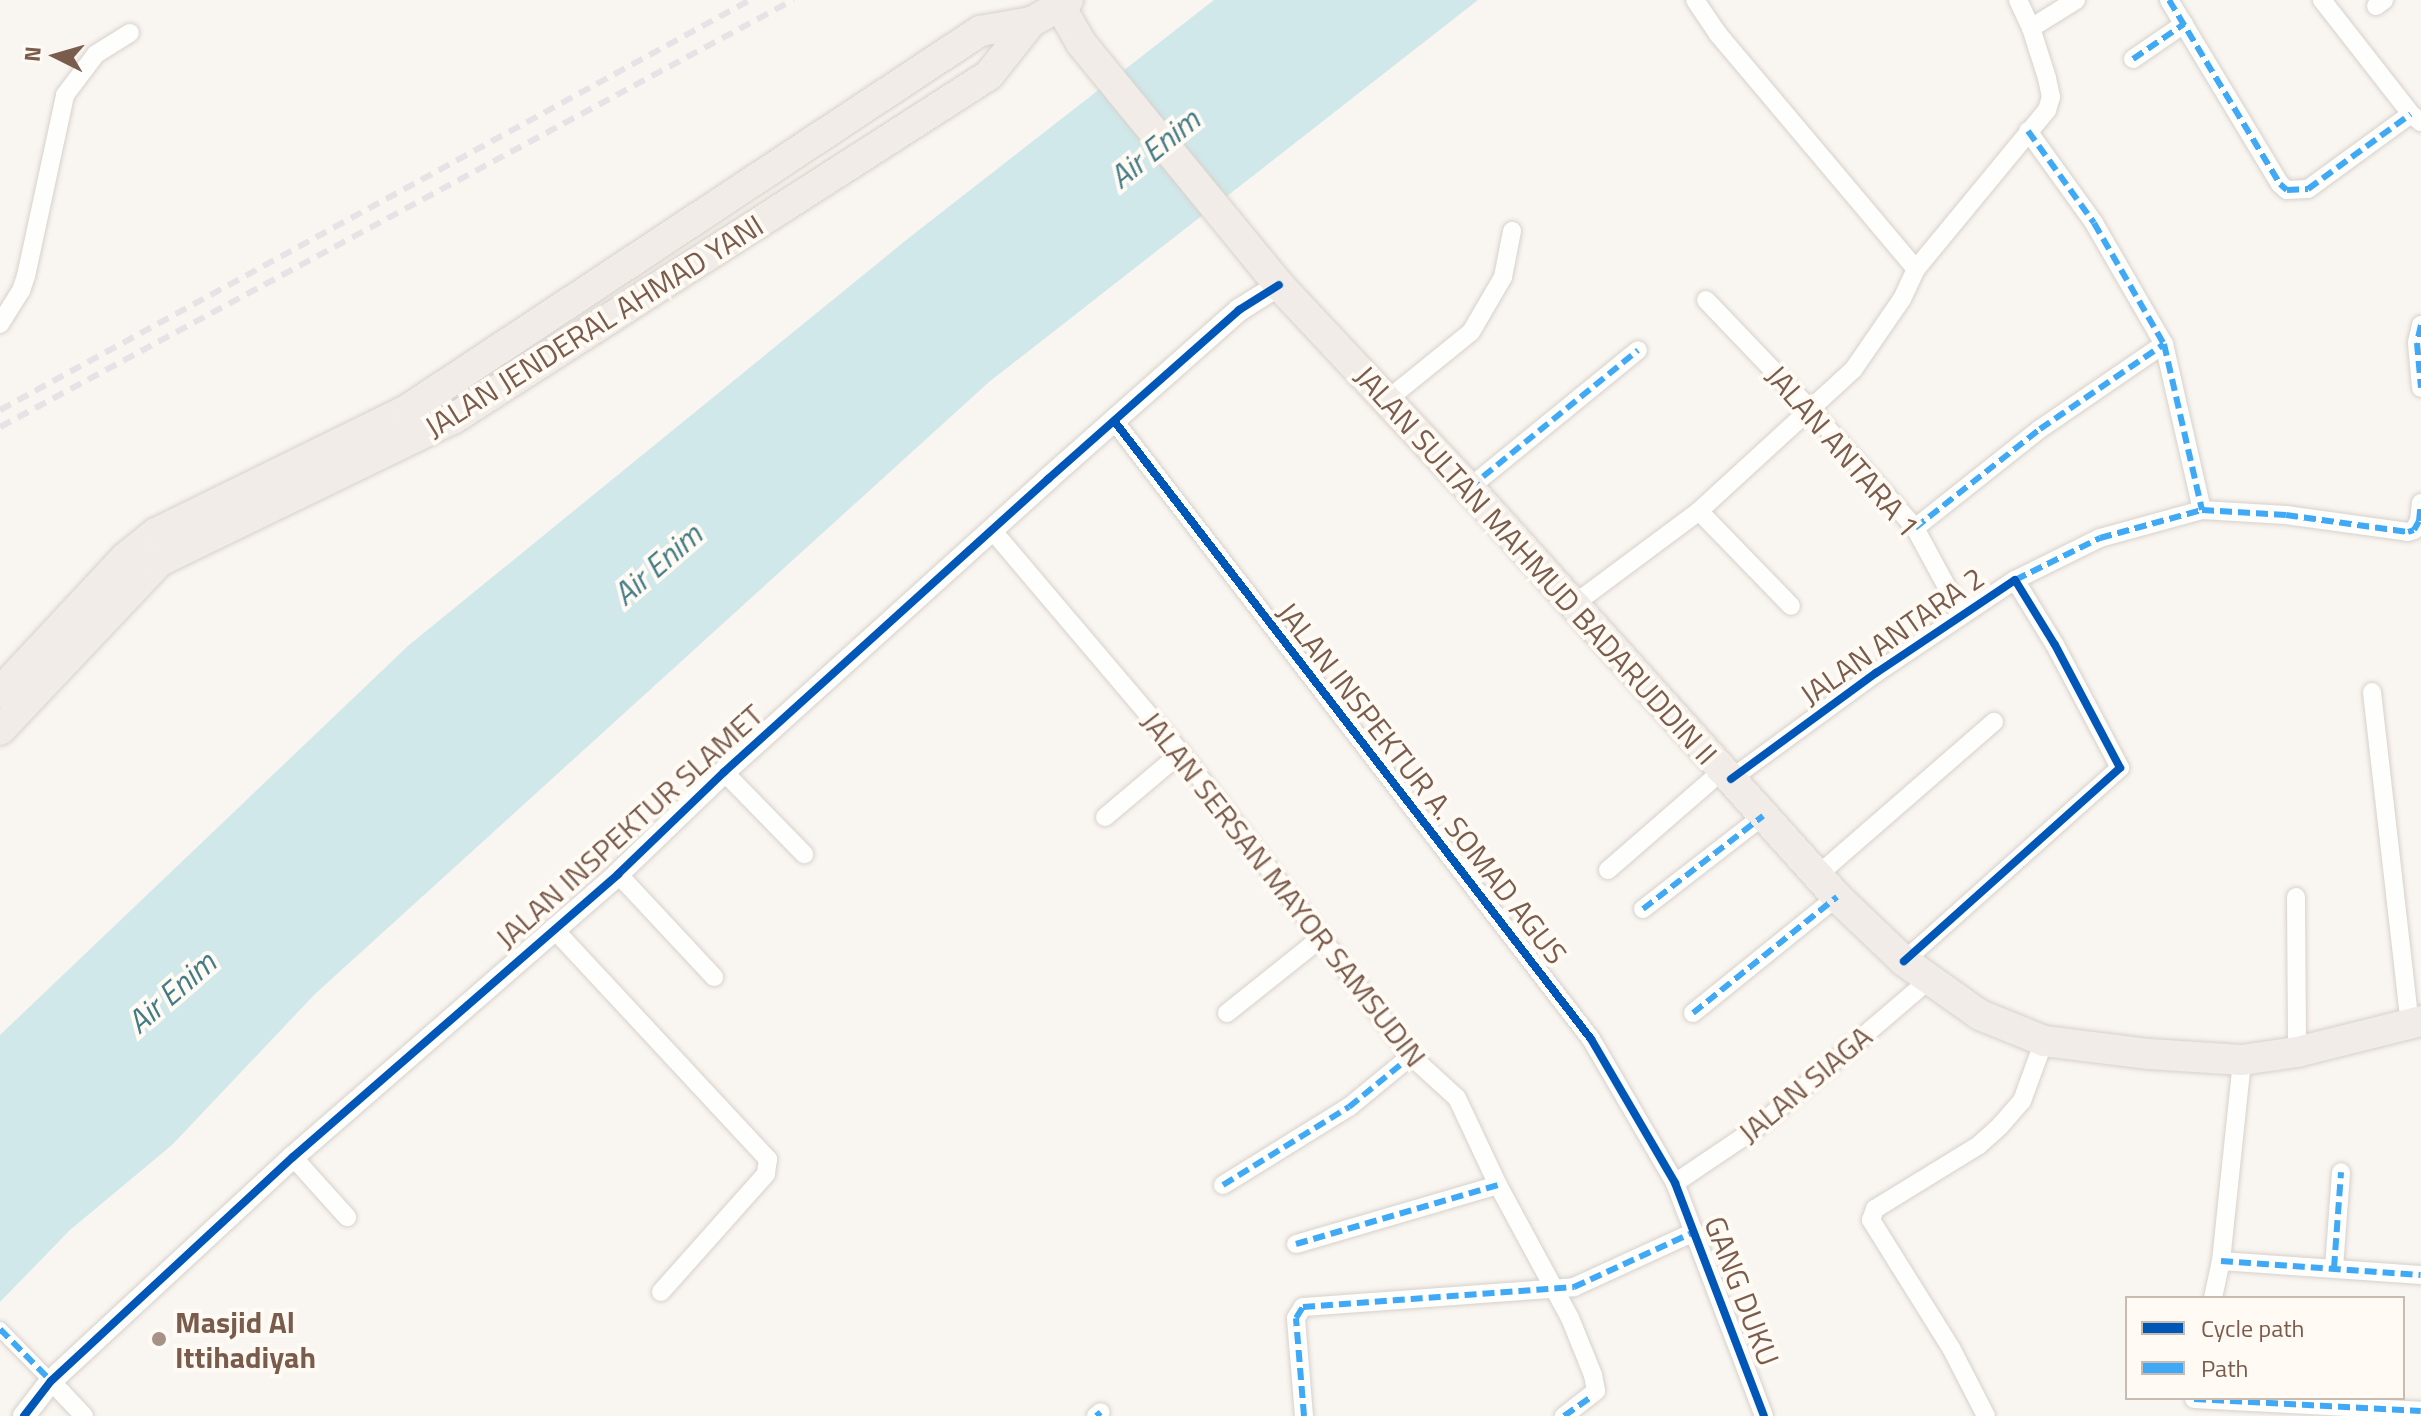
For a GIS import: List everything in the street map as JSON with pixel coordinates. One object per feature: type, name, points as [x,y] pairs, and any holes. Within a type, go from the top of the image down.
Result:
[{"type":"highway","points":[[0,692],[125,558],[156,533],[407,410],[980,31],[1031,22],[1064,3]]},
{"type":"highway","name":"JALAN SULTAN MAHMUD BADARUDDIN II","points":[[1064,3],[1081,43],[1279,285],[1469,488],[1763,816],[1904,961],[1980,1015],[2044,1041],[2149,1054],[2242,1060],[2297,1052],[2416,1022]]},
{"type":"highway","name":"JALAN JENDERAL AHMAD YANI","points":[[0,730],[160,561],[453,419],[989,75],[1031,22]]},
{"type":"street","points":[[1695,0],[1718,34],[1916,269]]},
{"type":"street","points":[[1573,605],[1699,511],[1812,411],[1853,370],[1902,299],[1916,269],[2047,110],[2051,97],[2031,28],[2018,0]]},
{"type":"street","points":[[2031,28],[2076,0]]},
{"type":"street","points":[[2169,0],[2280,184],[2287,190],[2308,189],[2416,118],[2322,0]]},
{"type":"street","points":[[2133,59],[2184,24]]},
{"type":"street","points":[[0,324],[13,306],[26,276],[65,95],[96,54],[130,33]]},
{"type":"street","points":[[2028,131],[2094,223],[2164,344],[2202,510]]},
{"type":"street","points":[[1387,400],[1471,332],[1503,277],[1512,231]]},
{"type":"street","name":"JALAN INSPEKTUR SLAMET","points":[[24,1416],[51,1381],[293,1157],[618,874],[724,772],[1239,310],[1279,285]]},
{"type":"street","name":"JALAN ANTARA 1","points":[[1706,300],[1812,411],[1915,528],[1962,615]]},
{"type":"street","points":[[2421,325],[2417,343],[2421,388]]},
{"type":"street","points":[[1915,528],[2040,429],[2164,344]]},
{"type":"street","points":[[1469,488],[1638,350]]},
{"type":"street","name":"JALAN INSPEKTUR A. SOMAD AGUS","points":[[1115,422],[1591,1039],[1675,1183]]},
{"type":"street","points":[[2015,580],[2100,538],[2202,510],[2286,515],[2408,532],[2414,530],[2419,521],[2421,503]]},
{"type":"street","points":[[1699,511],[1791,606]]},
{"type":"street","name":"JALAN SERSAN MAYOR SAMSUDIN","points":[[992,530],[1181,753],[1411,1056],[1457,1098],[1498,1185],[1555,1289],[1593,1375],[1596,1391],[1564,1416]]},
{"type":"street","name":"JALAN ANTARA 2","points":[[1608,870],[1727,774],[2015,580],[2055,645],[2119,763],[2115,775],[1904,961]]},
{"type":"street","points":[[2372,692],[2416,1022]]},
{"type":"street","points":[[1693,1013],[1994,722]]},
{"type":"street","points":[[1105,817],[1181,753]]},
{"type":"street","points":[[724,772],[804,854]]},
{"type":"street","points":[[1643,909],[1763,816]]},
{"type":"street","points":[[618,874],[714,977]]},
{"type":"street","points":[[2296,897],[2297,1052]]},
{"type":"street","points":[[553,928],[768,1159],[766,1174],[661,1292]]},
{"type":"street","points":[[1227,1013],[1321,938]]},
{"type":"street","name":"JALAN SIAGA","points":[[1675,1183],[1755,1129],[1931,978]]},
{"type":"street","points":[[1986,1416],[1951,1348],[1873,1226],[1871,1215],[1979,1145],[2000,1126],[2022,1101],[2044,1041]]},
{"type":"street","points":[[1223,1185],[1349,1107],[1411,1056]]},
{"type":"street","points":[[2213,1296],[2221,1261],[2242,1060]]},
{"type":"street","points":[[293,1157],[347,1217]]},
{"type":"street","points":[[2334,1268],[2341,1172]]},
{"type":"street","name":"GANG DUKU","points":[[1675,1183],[1764,1416]]},
{"type":"street","points":[[1296,1244],[1498,1185]]},
{"type":"street","points":[[1304,1416],[1296,1318],[1296,1313],[1303,1307],[1574,1287],[1694,1232]]},
{"type":"street","points":[[2221,1261],[2421,1275]]},
{"type":"street","points":[[2,1331],[84,1416]]},
{"type":"street","points":[[2229,1400],[2421,1411]]},
{"type":"water","name":"Air Enim","points":[[1214,0],[1478,0],[989,382],[315,994],[172,1145],[70,1230],[0,1302],[0,1035],[409,645],[910,237]]},
{"type":"railway","points":[[0,410],[750,0]]},
{"type":"railway","points":[[0,427],[793,0]]},
{"type":"marked path","points":[[2169,0],[2280,184],[2287,190],[2308,189],[2411,114]]},
{"type":"marked path","points":[[2133,59],[2184,24]]},
{"type":"marked path","points":[[2028,131],[2094,223],[2164,344],[2202,510],[2286,515],[2408,532],[2414,530],[2419,521],[2421,503]]},
{"type":"marked path","points":[[2421,325],[2417,343],[2421,388]]},
{"type":"marked path","points":[[1915,528],[2040,429],[2164,344]]},
{"type":"marked path","points":[[1469,488],[1638,350]]},
{"type":"marked path","points":[[2015,580],[2100,538],[2202,510]]},
{"type":"marked path","points":[[1643,909],[1763,816]]},
{"type":"marked path","points":[[1693,1013],[1837,897]]},
{"type":"marked path","points":[[1223,1185],[1349,1107],[1411,1056]]},
{"type":"marked path","points":[[2334,1268],[2341,1172]]},
{"type":"marked path","points":[[1296,1244],[1498,1185]]},
{"type":"marked path","points":[[1304,1416],[1296,1318],[1303,1307],[1574,1287],[1694,1232]]},
{"type":"marked path","points":[[2221,1261],[2421,1275]]},
{"type":"marked path","points":[[0,1329],[51,1381]]},
{"type":"marked path","points":[[1564,1416],[1591,1397]]},
{"type":"marked path","points":[[2213,1400],[2421,1411]]},
{"type":"marked path","points":[[1096,1416],[1101,1412]]},
{"type":"cycle path","points":[[24,1416],[51,1381],[293,1157],[618,874],[724,772],[1239,310],[1279,285]]},
{"type":"cycle path","points":[[1115,422],[1591,1039],[1675,1183],[1764,1416]]},
{"type":"cycle path","points":[[1731,779],[1876,673],[2015,580],[2055,645],[2120,768],[1904,961]]},
{"type":"place","name":"Masjid Al Ittihadiyah","points":[[159,1339]]}]
